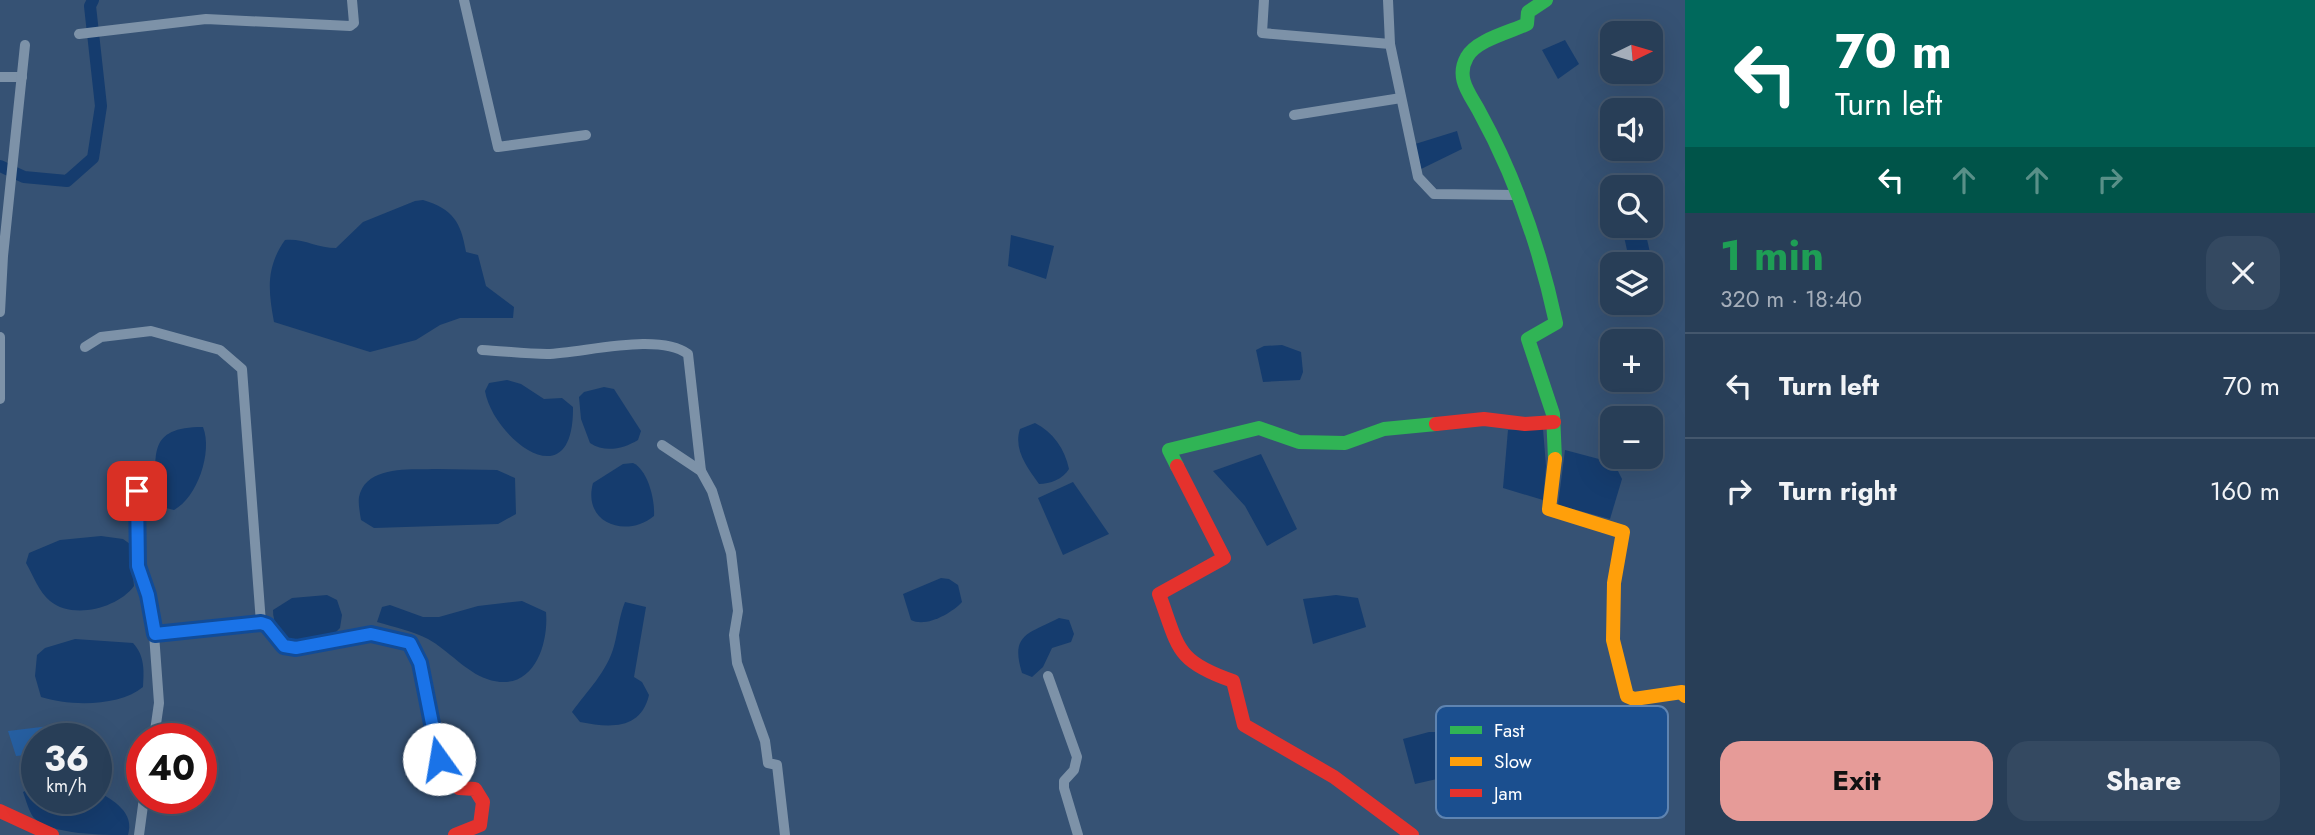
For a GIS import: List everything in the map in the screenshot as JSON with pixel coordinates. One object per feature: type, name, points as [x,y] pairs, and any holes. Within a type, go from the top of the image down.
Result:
[{"type":"main road","points":[[1546,0],[1528,12],[1527,24],[1476,47],[1466,58],[1462,83],[1482,113],[1515,195],[1546,275],[1556,323],[1528,339],[1554,422],[1556,448],[1549,509],[1623,532],[1614,583],[1613,640],[1627,696],[1633,699],[1684,693]]},
{"type":"main road","points":[[1412,835],[1334,777],[1244,725],[1236,712],[1236,690],[1233,681],[1199,669],[1180,652],[1159,593],[1224,558],[1169,450],[1259,428],[1299,442],[1345,443],[1384,429],[1472,420],[1525,424],[1554,422]]},
{"type":"main road","points":[[155,634],[261,623],[267,625],[284,646],[296,648],[371,634],[410,643],[420,663],[439,759],[447,777],[459,788],[474,789],[483,802],[480,825],[455,835]]},
{"type":"main road","points":[[0,811],[52,835]]},
{"type":"street","points":[[83,34],[206,19],[350,26],[354,23],[352,0]]},
{"type":"street","points":[[464,0],[498,147],[586,135]]},
{"type":"street","points":[[1264,0],[1262,33],[1390,44]]},
{"type":"street","points":[[1388,0],[1390,44],[1418,177],[1434,194],[1515,195]]},
{"type":"street","points":[[0,312],[8,199],[16,149],[25,45]]},
{"type":"street","points":[[0,77],[22,77]]},
{"type":"street","points":[[1294,115],[1401,98]]},
{"type":"street","points":[[85,347],[101,337],[151,331],[220,350],[242,369],[261,623]]},
{"type":"street","points":[[0,337],[0,399]]},
{"type":"street","points":[[482,350],[547,354],[651,344],[680,348],[688,354],[701,471],[712,491],[731,554],[738,611],[734,635],[737,663],[765,741],[768,763],[777,765],[785,835]]},
{"type":"street","points":[[662,445],[701,471]]},
{"type":"street","points":[[137,491],[138,566],[148,595],[155,634],[159,703],[156,723]]},
{"type":"street","points":[[1048,676],[1077,757],[1074,770],[1064,781],[1064,788],[1078,835]]},
{"type":"street","points":[[139,835],[142,814]]},
{"type":"shaded area","points":[[1565,40],[1579,64],[1558,79],[1542,50]]},
{"type":"shaded area","points":[[1457,131],[1462,149],[1419,170],[1412,145]]},
{"type":"shaded area","points":[[423,200],[442,208],[454,218],[466,252],[478,255],[486,286],[514,307],[513,318],[460,318],[440,325],[416,340],[370,352],[274,322],[270,279],[274,260],[285,240],[336,248],[363,222]]},
{"type":"shaded area","points":[[1011,235],[1054,246],[1046,279],[1008,266]]},
{"type":"shaded area","points":[[1624,238],[1647,238],[1650,252],[1627,252]]},
{"type":"shaded area","points":[[1282,345],[1301,352],[1303,372],[1300,380],[1263,382],[1256,350],[1264,346]]},
{"type":"shaded area","points":[[507,380],[521,384],[544,399],[562,398],[573,407],[570,436],[561,451],[548,456],[532,452],[502,427],[491,409],[485,391],[489,383]]},
{"type":"shaded area","points":[[604,387],[614,389],[641,431],[638,440],[626,446],[602,448],[590,443],[581,419],[579,397],[584,392]]},
{"type":"shaded area","points":[[1035,423],[1057,442],[1069,469],[1060,478],[1047,483],[1039,484],[1030,472],[1018,444],[1020,429]]},
{"type":"shaded area","points":[[203,427],[206,449],[196,485],[190,495],[174,510],[162,507],[156,499],[155,469],[158,446],[163,438],[172,432]]},
{"type":"shaded area","points":[[1543,429],[1546,466],[1543,500],[1503,488],[1508,430]]},
{"type":"shaded area","points":[[1565,450],[1600,459],[1600,469],[1617,469],[1622,479],[1610,519],[1558,505]]},
{"type":"shaded area","points":[[1261,454],[1297,529],[1267,546],[1245,506],[1213,471]]},
{"type":"shaded area","points":[[633,463],[643,472],[650,486],[654,516],[631,526],[609,523],[600,517],[594,508],[591,497],[593,483],[623,464]]},
{"type":"shaded area","points":[[497,470],[515,478],[516,514],[498,524],[374,528],[361,520],[359,497],[363,486],[371,479],[392,471]]},
{"type":"shaded area","points":[[1073,482],[1109,534],[1063,555],[1038,498]]},
{"type":"shaded area","points":[[101,536],[123,539],[130,544],[134,586],[117,600],[95,609],[71,610],[50,601],[39,588],[26,563],[29,553],[60,540]]},
{"type":"shaded area","points":[[941,578],[949,579],[958,585],[962,602],[952,611],[931,621],[911,620],[903,594]]},
{"type":"shaded area","points":[[327,595],[337,600],[342,615],[340,628],[333,635],[289,641],[277,627],[273,610],[292,598]]},
{"type":"shaded area","points":[[1336,595],[1358,598],[1366,627],[1313,644],[1303,599]]},
{"type":"shaded area","points":[[522,601],[546,612],[541,652],[526,674],[516,680],[503,682],[479,676],[422,636],[377,622],[382,607],[390,605],[423,617],[439,617],[478,606]]},
{"type":"shaded area","points":[[625,602],[646,607],[634,677],[642,682],[649,695],[645,706],[632,721],[623,724],[580,722],[572,712],[607,664]]},
{"type":"shaded area","points":[[1059,618],[1069,620],[1074,634],[1071,642],[1052,648],[1043,667],[1032,677],[1022,673],[1018,650],[1024,637]]},
{"type":"shaded area","points":[[75,639],[133,643],[142,658],[143,687],[121,698],[94,703],[65,702],[41,697],[35,676],[37,655],[45,648]]},
{"type":"shaded area","points":[[21,729],[21,756],[16,756],[8,731]]},
{"type":"shaded area","points":[[1436,732],[1436,779],[1415,784],[1403,739]]},
{"type":"shaded area","points":[[112,801],[126,814],[128,835],[65,831],[42,824],[32,815],[112,814]]},
{"type":"waterway","points":[[0,166],[24,177],[67,181],[93,158],[101,106],[90,6],[93,0]]},
{"type":"traffic: fast","points":[[1546,0],[1528,12],[1527,24],[1485,41],[1471,51],[1464,65],[1463,79],[1515,188],[1550,295],[1556,323],[1528,339],[1553,414],[1555,459]]},
{"type":"traffic: fast","points":[[1177,466],[1169,450],[1259,428],[1299,442],[1345,443],[1384,429],[1436,424]]},
{"type":"traffic: fast","points":[[154,634],[261,623],[267,625],[284,646],[296,648],[371,634],[410,643],[420,663],[423,681]]},
{"type":"traffic: slow","points":[[1555,459],[1549,509],[1623,532],[1614,583],[1613,640],[1627,696],[1634,699],[1682,692],[1685,696]]},
{"type":"traffic: jam","points":[[1436,424],[1484,419],[1525,424],[1554,422]]},
{"type":"traffic: jam","points":[[1177,466],[1224,558],[1159,594],[1182,650],[1200,667],[1233,681],[1244,725],[1334,777],[1412,835]]},
{"type":"traffic: jam","points":[[423,681],[434,738],[443,765],[459,788],[475,789],[483,802],[480,825],[455,835]]},
{"type":"traffic: jam","points":[[0,811],[52,835]]},
{"type":"route","points":[[137,491],[138,566],[148,595],[155,634],[261,623],[267,625],[272,635],[284,646],[296,648],[371,634],[410,643],[420,663],[439,759]]}]
